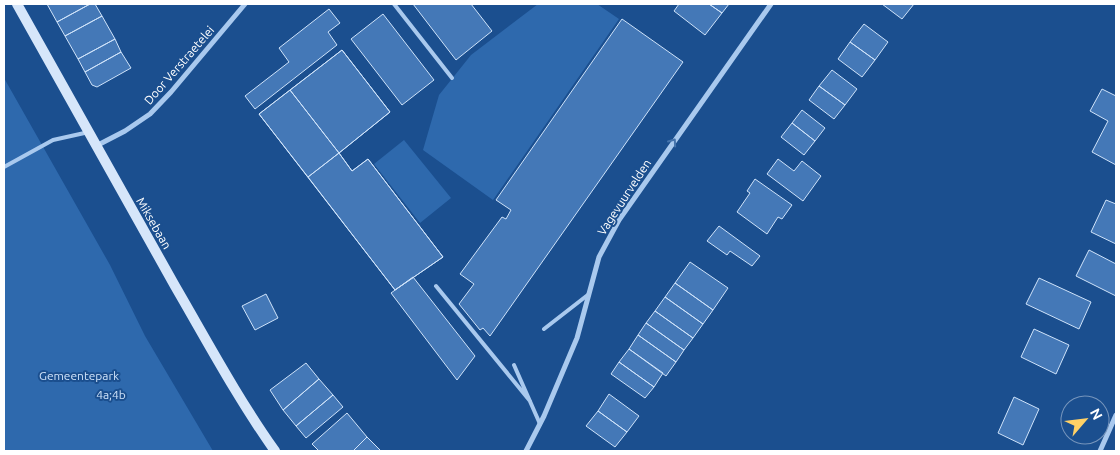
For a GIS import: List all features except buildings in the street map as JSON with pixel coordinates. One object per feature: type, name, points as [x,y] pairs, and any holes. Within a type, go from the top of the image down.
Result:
[{"type":"main road","name":"Miksebaan","points":[[17,4],[210,346],[257,426],[276,451]]},
{"type":"street","name":"Door Verstraetelei","points":[[96,146],[125,131],[150,114],[171,92],[244,4]]},
{"type":"street","name":"Vagevuurvelden","points":[[526,451],[540,424],[577,338],[599,257],[619,220],[771,4]]},
{"type":"street","points":[[1100,451],[1116,416]]},
{"type":"lane","points":[[394,4],[452,78]]},
{"type":"lane","points":[[4,167],[54,140],[89,132]]},
{"type":"lane","points":[[436,286],[530,401]]},
{"type":"lane","points":[[544,329],[589,294]]},
{"type":"lane","points":[[514,365],[540,424]]},
{"type":"green space","points":[[538,4],[597,4],[619,19],[493,200],[423,150],[439,95],[471,55]]},
{"type":"green space","name":"4a;4b","points":[[4,78],[110,265],[145,336],[213,451],[4,451]]},
{"type":"green space","points":[[404,140],[451,198],[420,223],[374,164]]},
{"type":"park label","name":"Gemeentepark","points":[[79,375]]}]
